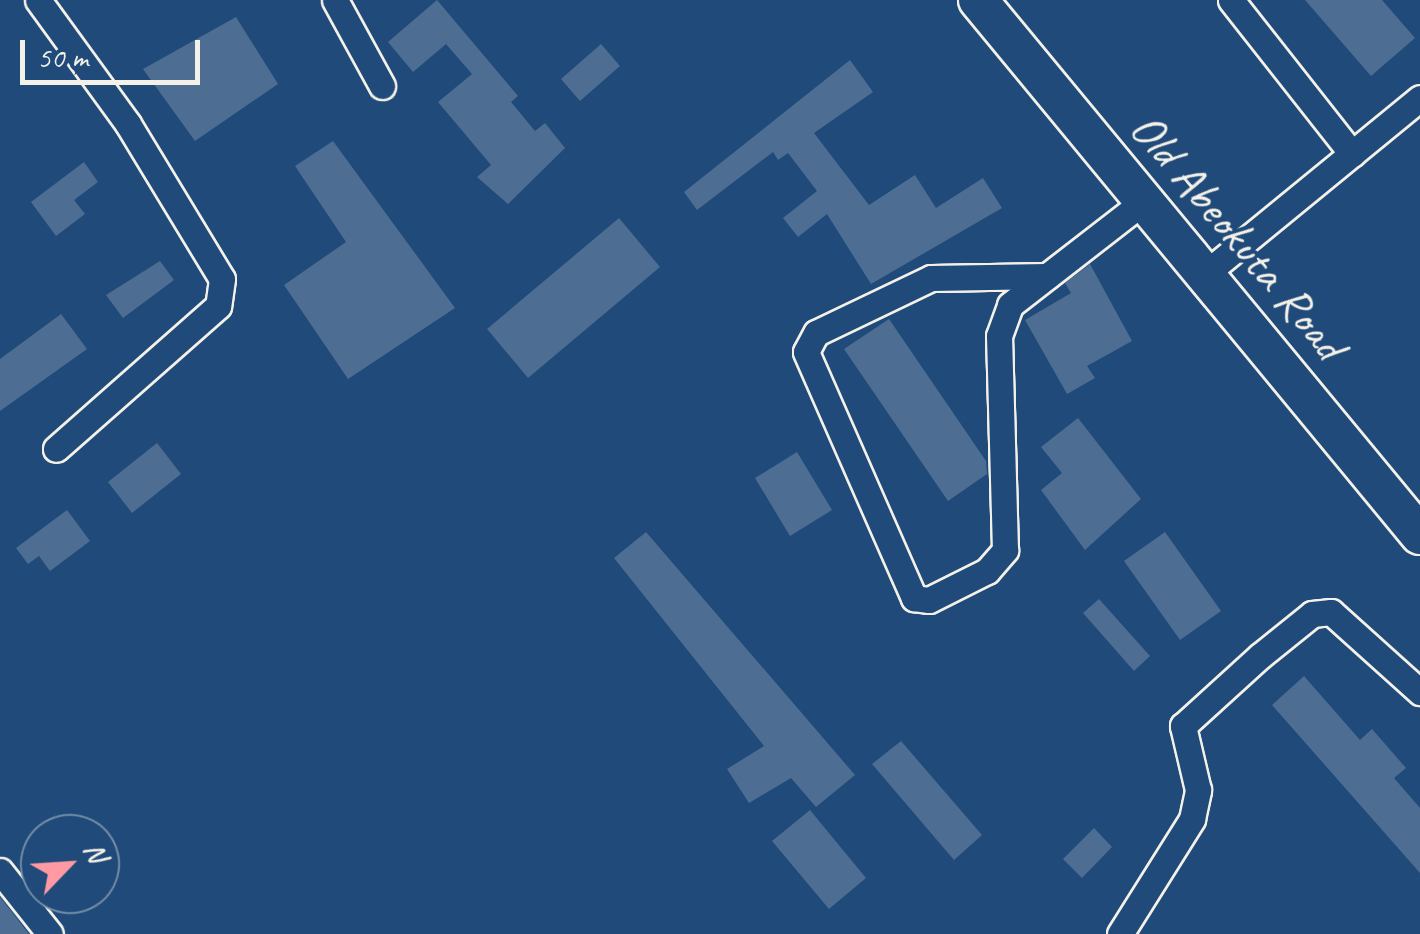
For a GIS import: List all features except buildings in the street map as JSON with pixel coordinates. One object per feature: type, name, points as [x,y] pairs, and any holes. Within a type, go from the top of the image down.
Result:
[{"type":"highway","name":"Old Abeokuta Road","points":[[978,0],[1420,535]]},
{"type":"street","points":[[38,0],[128,124],[222,279],[218,306],[56,449]]},
{"type":"street","points":[[335,0],[382,86]]},
{"type":"street","points":[[1231,0],[1352,154]]},
{"type":"street","points":[[1204,274],[1420,98]]},
{"type":"street","points":[[1047,276],[931,278],[816,332],[806,352],[914,598],[929,600],[987,571],[1005,550],[999,336],[1010,304],[1047,276],[1144,201]]},
{"type":"street","points":[[1120,934],[1192,818],[1198,790],[1184,726],[1312,614],[1331,612],[1420,692]]},
{"type":"street","points":[[0,871],[50,934]]}]
